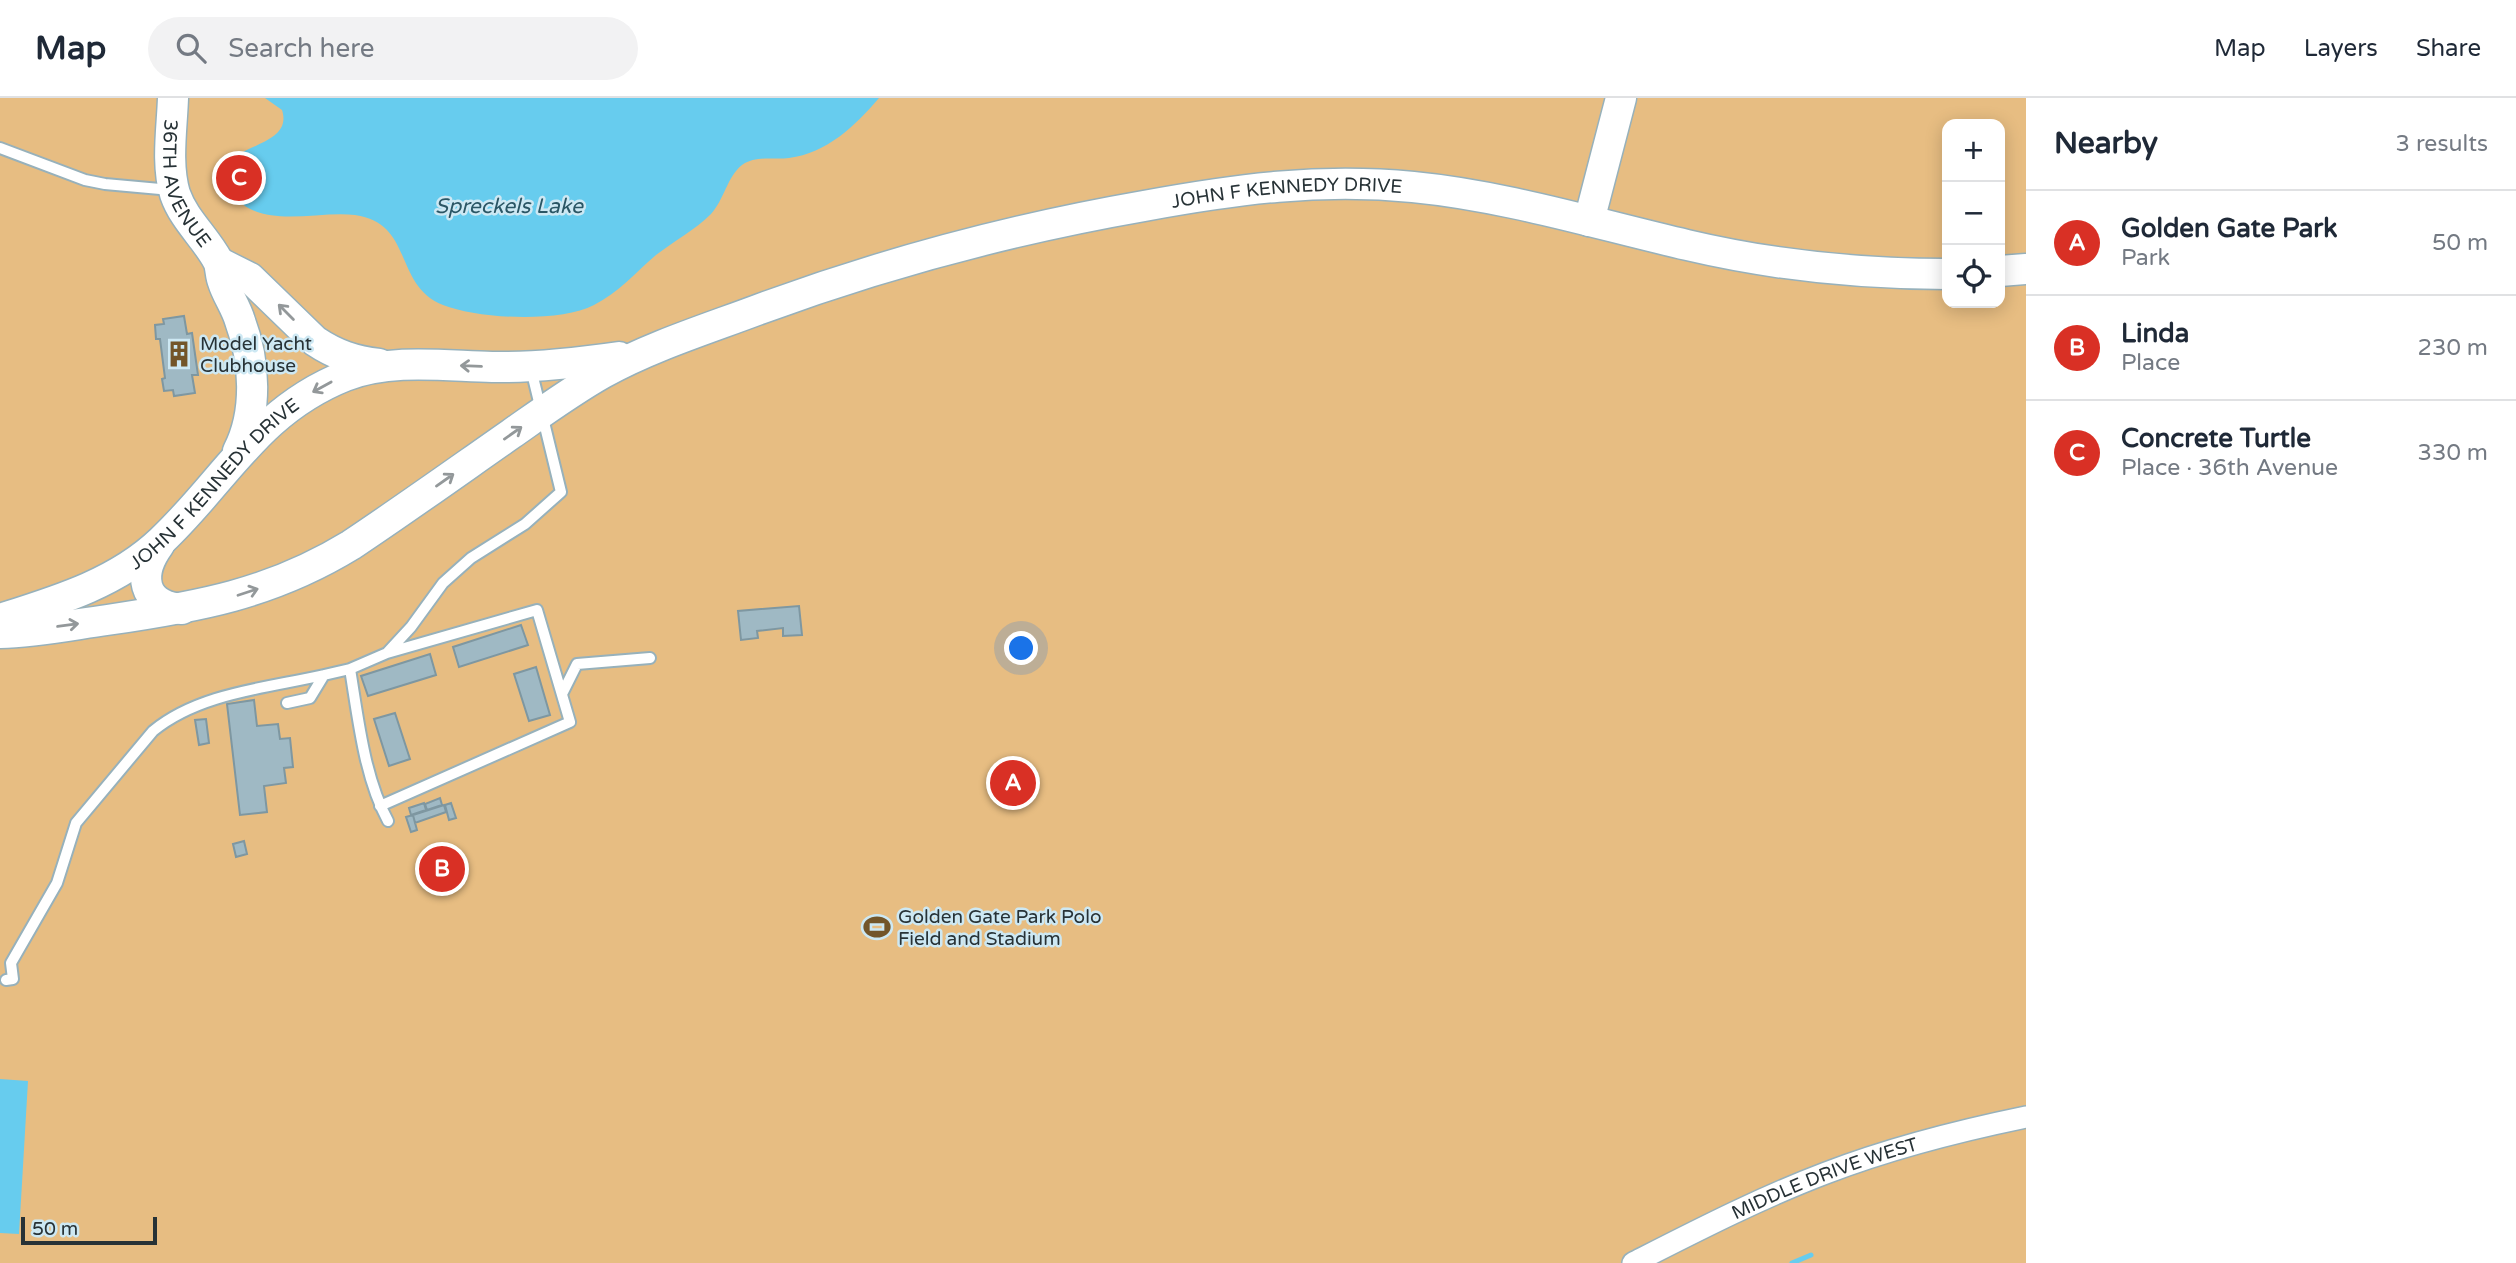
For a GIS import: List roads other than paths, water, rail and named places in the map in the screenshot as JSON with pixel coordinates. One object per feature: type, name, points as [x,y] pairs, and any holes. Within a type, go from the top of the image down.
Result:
[{"type":"street","name":"36TH AVENUE","points":[[173,98],[174,190],[190,221],[220,263],[223,282],[242,324],[251,376],[251,416],[243,443],[235,456]]},
{"type":"street","points":[[1590,220],[1620,98]]},
{"type":"street","name":"JOHN F KENNEDY DRIVE","points":[[0,633],[182,609],[258,589],[329,558],[543,411],[601,374],[641,354],[817,288],[938,251],[1027,228],[1214,194],[1321,182],[1373,184],[1460,193],[1590,220],[1690,246],[1774,261],[1860,271],[1942,274]]},
{"type":"street","name":"36TH AVENUE","points":[[220,263],[250,278],[315,341],[339,355],[380,364],[411,365]]},
{"type":"street","points":[[2005,270],[2026,268]]},
{"type":"street","name":"JOHN F KENNEDY DRIVE","points":[[0,619],[86,589],[123,570],[161,541],[235,456],[266,426],[320,388],[364,370],[411,365],[531,366],[641,354]]},
{"type":"street","points":[[161,541],[149,558],[146,568],[147,587],[159,603],[169,608],[182,609]]},
{"type":"street","name":"MIDDLE DRIVE WEST","points":[[1633,1263],[1829,1171],[1900,1147],[2026,1117]]},
{"type":"lane","points":[[0,148],[85,180],[125,187],[174,190]]},
{"type":"lane","points":[[387,653],[411,627],[443,583],[471,558],[542,511],[561,492],[531,366]]},
{"type":"lane","points":[[6,980],[13,979],[11,963],[57,883],[76,823],[153,731],[165,722],[194,706],[324,676],[387,653],[537,610],[570,722],[380,806]]},
{"type":"lane","points":[[562,694],[577,664],[650,658]]},
{"type":"lane","points":[[350,668],[363,742],[380,806],[388,821]]},
{"type":"lane","points":[[287,703],[310,698],[324,676]]},
{"type":"water","name":"Spreckels Lake","points":[[265,98],[879,98],[850,128],[816,150],[789,158],[753,160],[742,165],[711,214],[656,255],[603,300],[579,311],[561,315],[519,317],[458,310],[427,296],[416,284],[396,242],[387,230],[374,220],[340,214],[288,217],[271,215],[242,204],[228,186],[225,166],[241,153],[280,130],[282,110]]},
{"type":"water","points":[[0,1079],[28,1081],[19,1234],[0,1233]]},
{"type":"waterway","points":[[1792,1263],[1811,1255]]},
{"type":"place","name":"Concrete Turtle","points":[[239,178]]},
{"type":"place","name":"Model Yacht Clubhouse","points":[[179,354]]},
{"type":"place","name":"Golden Gate Park","points":[[1013,783]]},
{"type":"place","name":"Linda","points":[[442,869]]},
{"type":"place","name":"Golden Gate Park Polo Field and Stadium","points":[[877,927]]}]
